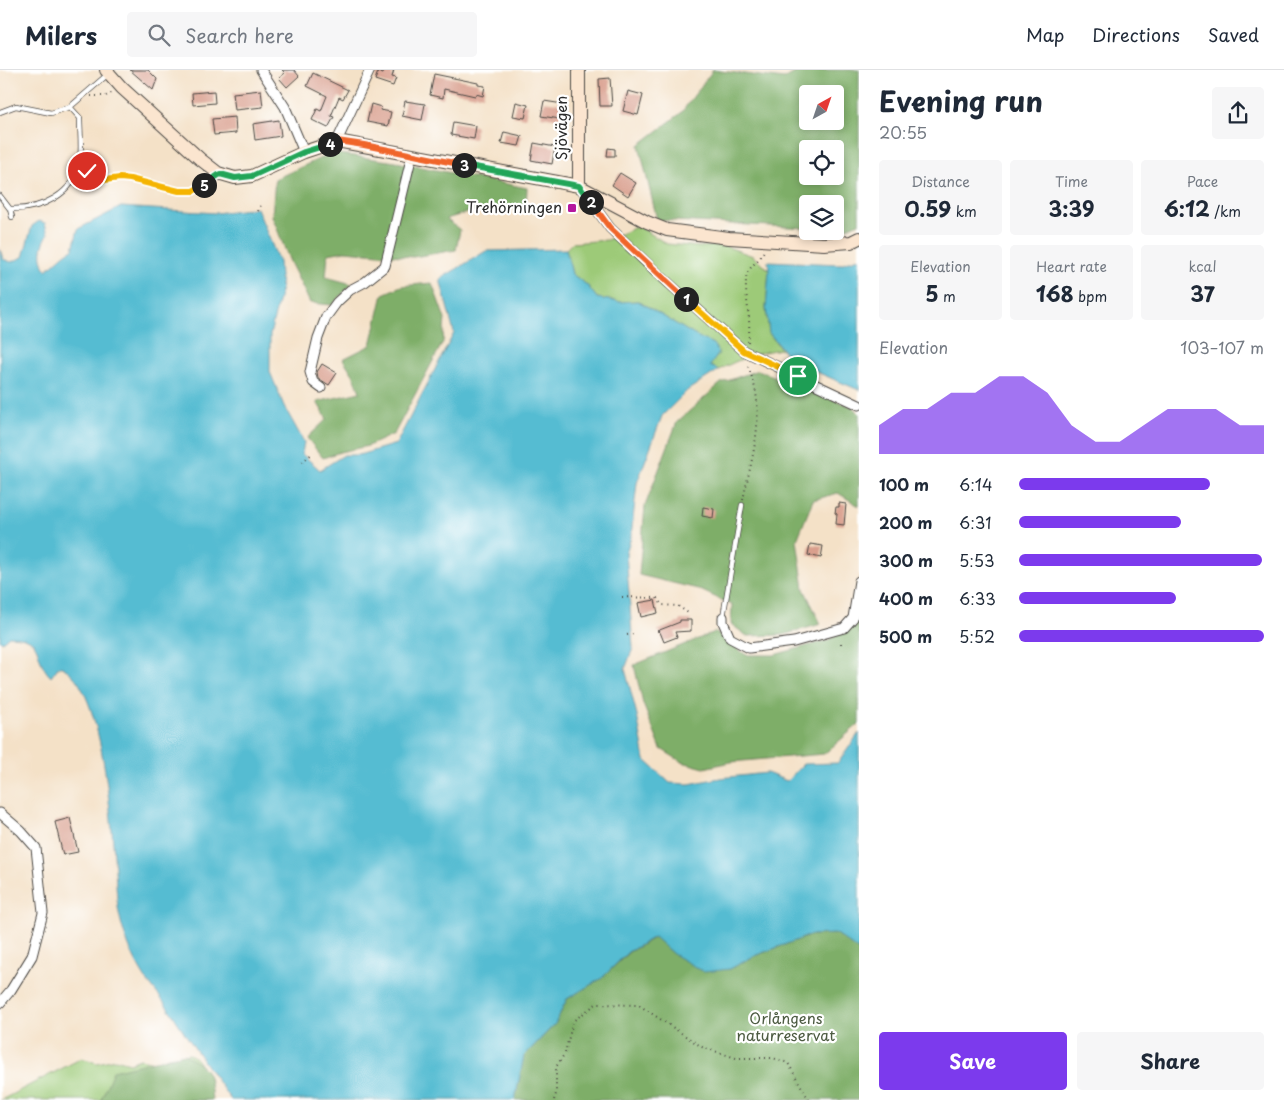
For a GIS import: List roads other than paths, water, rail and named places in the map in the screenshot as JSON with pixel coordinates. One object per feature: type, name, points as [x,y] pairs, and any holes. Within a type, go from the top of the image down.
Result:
[{"type":"street","points":[[261,70],[285,107],[304,152]]},
{"type":"street","points":[[337,141],[370,70]]},
{"type":"street","name":"Sjövägen","points":[[579,70],[579,186]]},
{"type":"street","points":[[107,72],[200,159],[220,174],[235,178],[252,176],[304,152],[337,141],[579,186],[647,222],[668,230],[729,238],[824,244],[851,242],[859,238]]},
{"type":"street","points":[[321,388],[313,382],[310,372],[323,324],[337,302],[350,290],[365,282],[385,266],[412,155]]},
{"type":"street","points":[[579,186],[610,228],[744,351],[859,405]]},
{"type":"street","points":[[723,617],[722,622],[730,638],[748,648],[794,642],[844,628],[853,618],[859,581]]},
{"type":"street","points":[[0,813],[21,831],[36,848],[43,913],[32,956],[11,990],[0,1003]]},
{"type":"lane","points":[[0,112],[16,106],[51,113],[70,107],[105,78],[107,72]]},
{"type":"lane","points":[[10,209],[23,209],[44,204],[60,195],[73,183],[80,162],[80,118],[70,107]]},
{"type":"lane","points":[[0,196],[10,209],[12,217]]},
{"type":"lane","points":[[723,617],[742,505]]},
{"type":"water","name":"Trehörningen","points":[[121,207],[216,213],[257,208],[279,262],[281,290],[270,335],[270,372],[284,406],[304,442],[302,454],[320,470],[344,455],[359,455],[396,444],[454,333],[440,279],[486,251],[566,249],[572,274],[587,285],[597,298],[620,302],[638,301],[696,336],[713,344],[719,353],[710,366],[719,370],[688,390],[662,416],[637,483],[631,537],[626,553],[633,648],[625,669],[637,715],[645,760],[670,783],[689,784],[720,778],[767,773],[787,781],[803,764],[838,763],[859,733],[859,951],[836,934],[811,935],[754,956],[730,969],[704,972],[673,954],[654,937],[628,952],[602,978],[567,999],[555,1024],[524,1056],[515,1100],[231,1100],[171,1012],[148,982],[127,942],[118,909],[105,770],[98,734],[88,702],[75,678],[59,666],[51,677],[41,662],[37,649],[29,640],[9,636],[2,642],[0,640],[0,249],[3,259],[11,262],[23,257],[32,226],[39,221],[45,223],[48,234],[42,247],[42,256],[46,270],[73,249],[78,229]]},
{"type":"water","points":[[859,258],[859,390],[793,362],[769,333],[766,308],[768,261],[840,264]]},
{"type":"place","name":"Trehörningen","points":[[572,208]]},
{"type":"park label","name":"Orlångens naturreservat","points":[[786,1028]]}]
